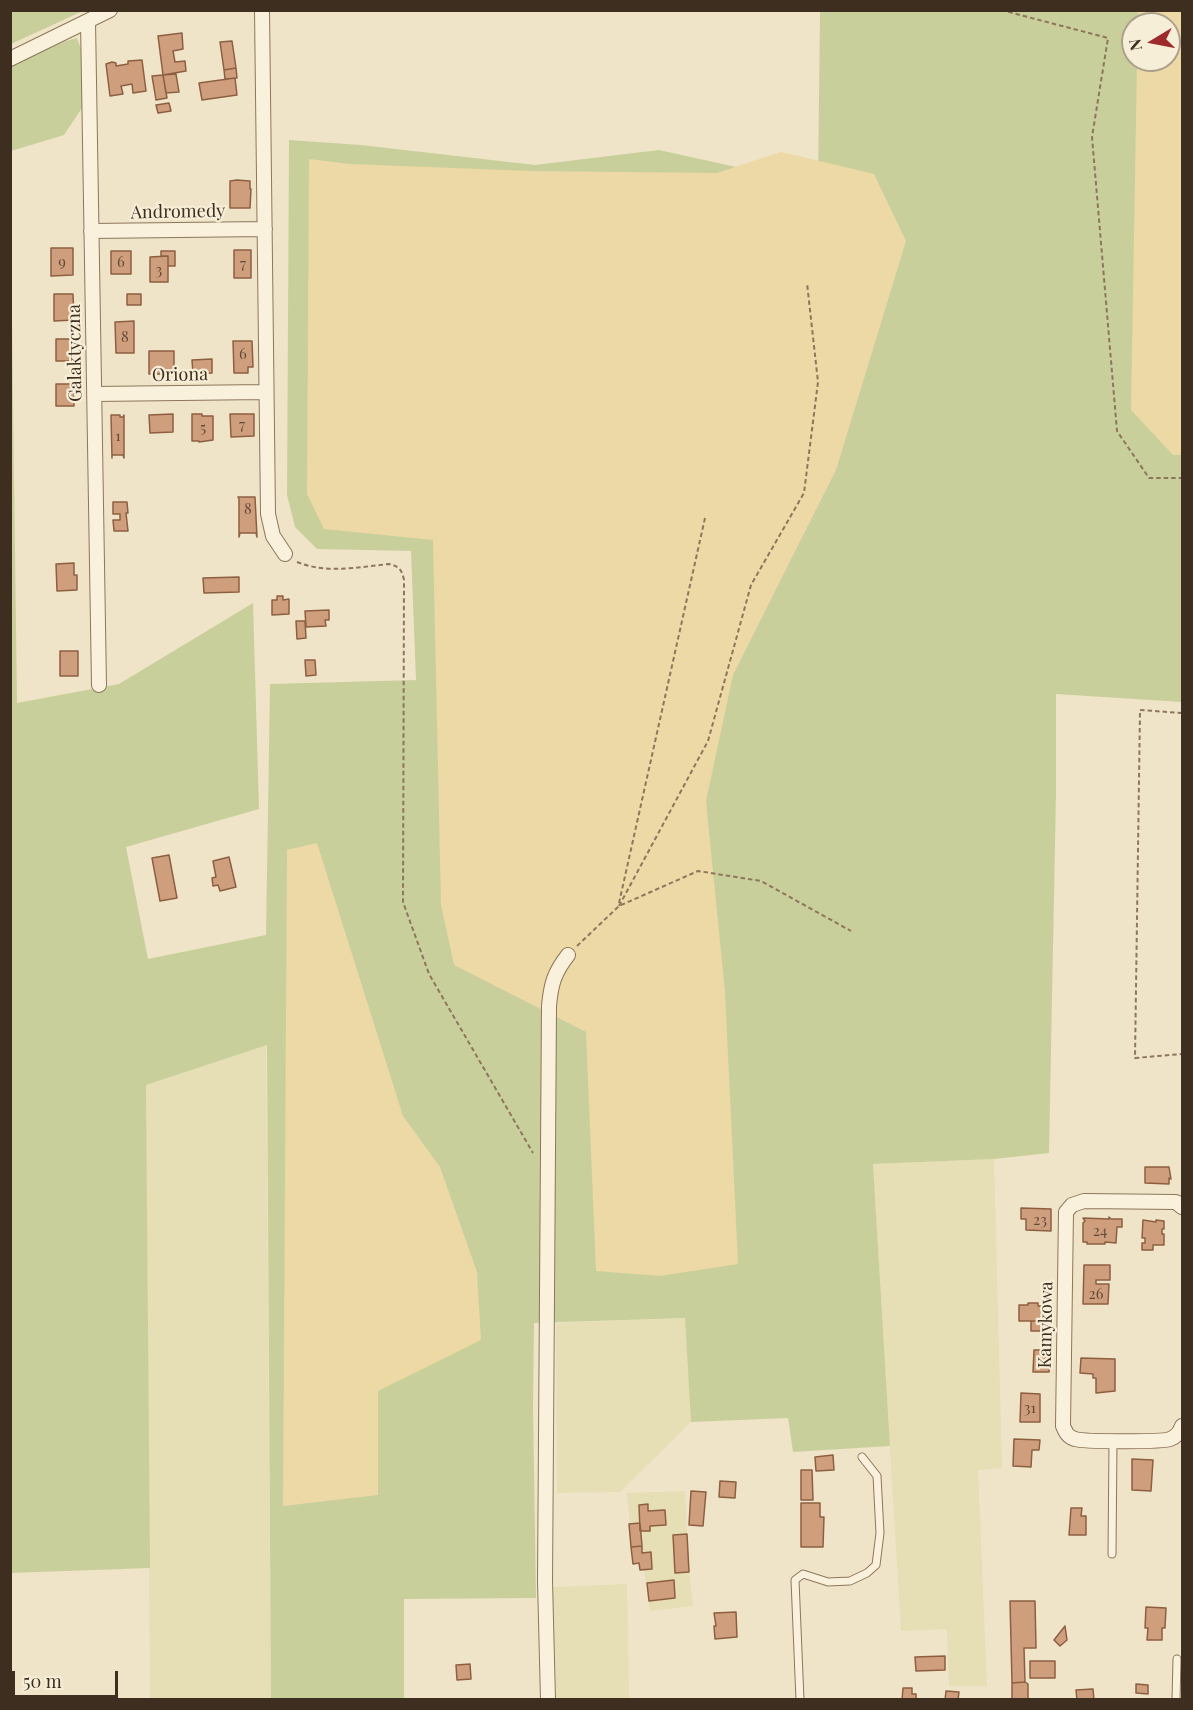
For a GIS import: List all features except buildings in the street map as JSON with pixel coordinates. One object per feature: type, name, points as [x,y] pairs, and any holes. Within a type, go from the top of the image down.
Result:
[{"type":"street","points":[[10,59],[110,10]]},
{"type":"street","points":[[262,10],[268,514],[273,536],[290,557]]},
{"type":"street","name":"Galaktyczna","points":[[88,21],[99,686]]},
{"type":"street","name":"Andromedy","points":[[92,231],[265,229]]},
{"type":"street","name":"Oriona","points":[[94,394],[265,393]]},
{"type":"street","points":[[548,1700],[545,1581],[549,1006],[551,985],[558,968],[568,955]]},
{"type":"street","name":"Kamykowa","points":[[1182,1207],[1176,1202],[1084,1201],[1072,1204],[1066,1212],[1063,1426],[1067,1435],[1075,1439],[1113,1441],[1168,1440],[1179,1433],[1182,1426]]},
{"type":"lane","points":[[1112,1554],[1113,1441]]},
{"type":"lane","points":[[800,1700],[795,1580],[802,1574],[828,1582],[850,1581],[867,1573],[876,1565],[880,1533],[877,1476],[862,1457]]},
{"type":"lane","points":[[1176,1700],[1177,1659]]},
{"type":"path","points":[[1001,10],[1108,38],[1092,137],[1117,431],[1149,478],[1182,478]]},
{"type":"path","points":[[568,955],[619,906],[708,741],[751,585],[804,493],[818,382],[807,283]]},
{"type":"path","points":[[619,906],[705,518]]},
{"type":"path","points":[[290,557],[307,566],[325,570],[389,564],[397,566],[403,572],[403,902],[429,974],[547,1177]]},
{"type":"path","points":[[1182,712],[1140,710],[1135,1058],[1182,1054]]},
{"type":"path","points":[[619,906],[698,871],[761,881],[851,931]]},
{"type":"shaded area","points":[[266,1045],[271,1699],[150,1699],[146,1085]]},
{"type":"shaded area","points":[[994,1159],[1002,1468],[978,1470],[987,1686],[949,1686],[947,1629],[901,1631],[873,1164]]},
{"type":"shaded area","points":[[686,1318],[691,1422],[620,1492],[557,1493],[556,1323]]},
{"type":"shaded area","points":[[685,1491],[693,1606],[650,1611],[644,1570],[640,1570],[639,1563],[633,1564],[627,1493]]},
{"type":"shaded area","points":[[627,1584],[629,1699],[556,1699],[552,1587]]},
{"type":"green space","points":[[11,10],[83,10],[83,11],[11,44]]},
{"type":"green space","points":[[820,11],[1182,11],[1182,702],[1056,694],[1049,1153],[994,1159],[873,1164],[890,1446],[793,1452],[788,1418],[691,1422],[685,1318],[534,1323],[536,1598],[404,1599],[404,1699],[271,1699],[267,1045],[146,1085],[150,1568],[11,1573],[10,169],[17,703],[119,684],[253,603],[259,809],[126,847],[148,959],[266,935],[270,684],[416,680],[411,551],[317,549],[295,527],[287,495],[289,140],[361,145],[535,165],[659,150],[818,185]]},
{"type":"green space","points":[[77,38],[81,49],[86,102],[64,135],[11,151],[11,65]]},
{"type":"sand","points":[[1182,11],[1182,455],[1173,455],[1131,410],[1137,72],[1181,72],[1181,12],[1138,12]]},
{"type":"sand","points":[[781,152],[874,174],[906,241],[836,470],[733,675],[706,801],[725,992],[738,1264],[660,1276],[596,1271],[586,1032],[454,965],[441,905],[433,540],[324,529],[307,494],[309,159],[350,164],[531,171],[717,173]]},
{"type":"sand","points":[[317,843],[403,1116],[440,1167],[477,1272],[481,1340],[378,1391],[378,1495],[283,1506],[287,850]]}]
